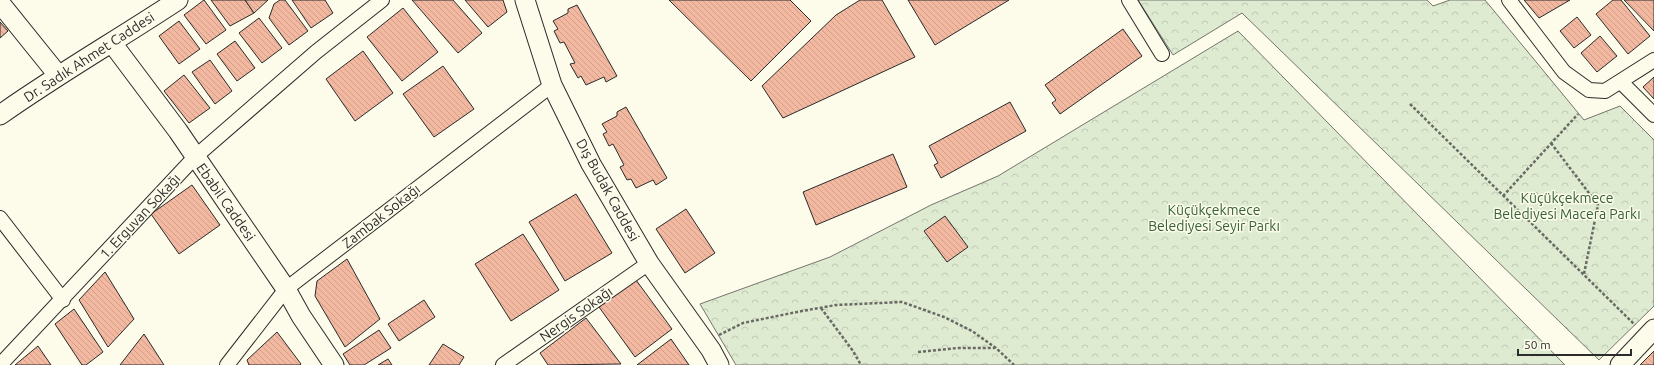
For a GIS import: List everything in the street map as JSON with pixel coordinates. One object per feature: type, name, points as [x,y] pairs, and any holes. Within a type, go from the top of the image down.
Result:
[{"type":"street","name":"Dr. Sadık Ahmet Caddesi","points":[[0,115],[58,75],[112,43],[178,0]]},
{"type":"street","name":"1. Erguvan Sokağı","points":[[0,365],[63,300],[136,219],[195,157],[316,52],[382,0]]},
{"type":"street","name":"Dış Budak Caddesi","points":[[525,0],[552,85],[591,164],[649,263],[706,342],[719,365]]},
{"type":"street","points":[[1129,0],[1162,54]]},
{"type":"street","points":[[1509,0],[1564,72],[1589,90],[1605,91],[1654,60]]},
{"type":"street","points":[[0,3],[58,75]]},
{"type":"street","name":"Ebabil Caddesi","points":[[112,43],[195,157],[286,289],[301,316],[334,365]]},
{"type":"street","points":[[1621,82],[1654,115]]},
{"type":"street","name":"Zambak Sokağı","points":[[227,365],[286,289],[552,85]]},
{"type":"street","points":[[0,218],[63,300]]},
{"type":"street","name":"Nergis Sokağı","points":[[503,365],[649,263]]},
{"type":"street","points":[[1620,365],[1650,333]]},
{"type":"path","points":[[1410,104],[1584,274],[1650,333]]},
{"type":"path","points":[[1503,196],[1578,114]]},
{"type":"path","points":[[1551,143],[1598,206],[1584,274]]},
{"type":"path","points":[[706,342],[743,323],[763,318],[836,305],[902,302],[944,317],[972,331],[996,348],[1014,365]]},
{"type":"path","points":[[821,308],[853,351],[861,365]]},
{"type":"path","points":[[918,352],[957,348],[996,348]]},
{"type":"green space","name":"Küçükçekmece Belediyesi Macera Parkı","points":[[1138,0],[1427,0],[1433,6],[1450,0],[1485,0],[1584,120],[1620,106],[1654,140],[1654,306],[1599,360],[1242,13],[1173,55]]},
{"type":"green space","name":"Küçükçekmece Belediyesi Seyir Parkı","points":[[1238,31],[1565,365],[736,365],[700,304],[830,257],[931,205],[998,176]]},
{"type":"building","points":[[204,0],[226,30],[206,44],[184,15]]},
{"type":"building","points":[[211,0],[245,0],[254,13],[230,26]]},
{"type":"building","points":[[245,0],[268,0],[254,13]]},
{"type":"building","points":[[280,0],[285,0],[308,31],[289,45],[269,18],[274,4]]},
{"type":"building","points":[[292,0],[325,0],[333,13],[311,28]]},
{"type":"building","points":[[412,0],[453,0],[482,33],[458,53]]},
{"type":"building","points":[[465,0],[503,0],[507,12],[488,27]]},
{"type":"building","points":[[669,0],[790,0],[811,21],[751,81]]},
{"type":"building","points":[[860,0],[882,0],[915,57],[783,118],[762,86],[836,15]]},
{"type":"building","points":[[908,0],[1009,0],[935,45]]},
{"type":"building","points":[[1524,0],[1570,0],[1539,18]]},
{"type":"building","points":[[1613,0],[1621,0],[1650,36],[1628,54],[1596,14]]},
{"type":"building","points":[[1624,0],[1654,0],[1654,31]]},
{"type":"building","points":[[577,5],[617,76],[606,82],[604,77],[586,85],[581,76],[578,78],[570,64],[575,63],[564,42],[560,43],[554,31],[558,29],[553,21],[568,13],[568,9]]},
{"type":"building","points":[[403,8],[438,52],[402,81],[367,37]]},
{"type":"building","points":[[1577,17],[1591,35],[1574,48],[1560,31]]},
{"type":"building","points":[[259,18],[282,48],[262,63],[239,33]]},
{"type":"building","points":[[179,21],[200,49],[179,64],[159,36]]},
{"type":"building","points":[[0,22],[8,31],[0,38]]},
{"type":"building","points":[[1123,29],[1142,56],[1060,114],[1052,103],[1056,100],[1045,85]]},
{"type":"building","points":[[1600,36],[1617,56],[1597,72],[1581,53]]},
{"type":"building","points":[[235,41],[255,68],[237,81],[217,54]]},
{"type":"building","points":[[363,51],[393,93],[355,121],[326,79]]},
{"type":"building","points":[[210,60],[232,91],[215,104],[192,72]]},
{"type":"building","points":[[443,66],[474,109],[434,137],[403,94]]},
{"type":"building","points":[[184,75],[210,108],[189,123],[164,91]]},
{"type":"building","points":[[1654,77],[1654,99],[1643,87]]},
{"type":"building","points":[[1010,102],[1026,131],[941,178],[934,165],[938,163],[929,146]]},
{"type":"building","points":[[626,107],[667,178],[656,185],[653,180],[636,188],[631,179],[627,180],[620,167],[624,165],[613,144],[609,146],[603,134],[607,132],[602,124],[617,116],[617,112]]},
{"type":"building","points":[[893,154],[907,187],[816,225],[803,192]]},
{"type":"building","points":[[192,185],[220,225],[179,254],[151,214]]},
{"type":"building","points":[[576,194],[612,253],[565,281],[529,222]]},
{"type":"building","points":[[686,209],[715,253],[685,273],[656,229]]},
{"type":"building","points":[[945,216],[968,247],[947,262],[924,231]]},
{"type":"building","points":[[523,234],[559,290],[511,321],[475,264]]},
{"type":"building","points":[[347,259],[380,319],[345,347],[315,296],[317,281]]},
{"type":"building","points":[[105,272],[134,319],[108,347],[79,300]]},
{"type":"building","points":[[636,280],[672,329],[635,357],[599,307]]},
{"type":"building","points":[[424,300],[435,317],[399,341],[388,324]]},
{"type":"building","points":[[74,309],[103,352],[86,365],[82,365],[55,324]]},
{"type":"building","points":[[586,318],[621,364],[548,365],[540,353]]},
{"type":"building","points":[[379,330],[391,348],[364,365],[350,365],[343,354]]},
{"type":"building","points":[[277,332],[301,364],[249,365],[247,360]]},
{"type":"building","points":[[144,334],[164,365],[120,365]]},
{"type":"building","points":[[671,339],[689,365],[637,365]]},
{"type":"building","points":[[443,344],[464,357],[459,365],[429,365]]},
{"type":"building","points":[[38,346],[51,365],[15,365]]},
{"type":"building","points":[[1654,351],[1654,365],[1640,365]]},
{"type":"building","points":[[388,359],[392,365],[378,365]]}]
